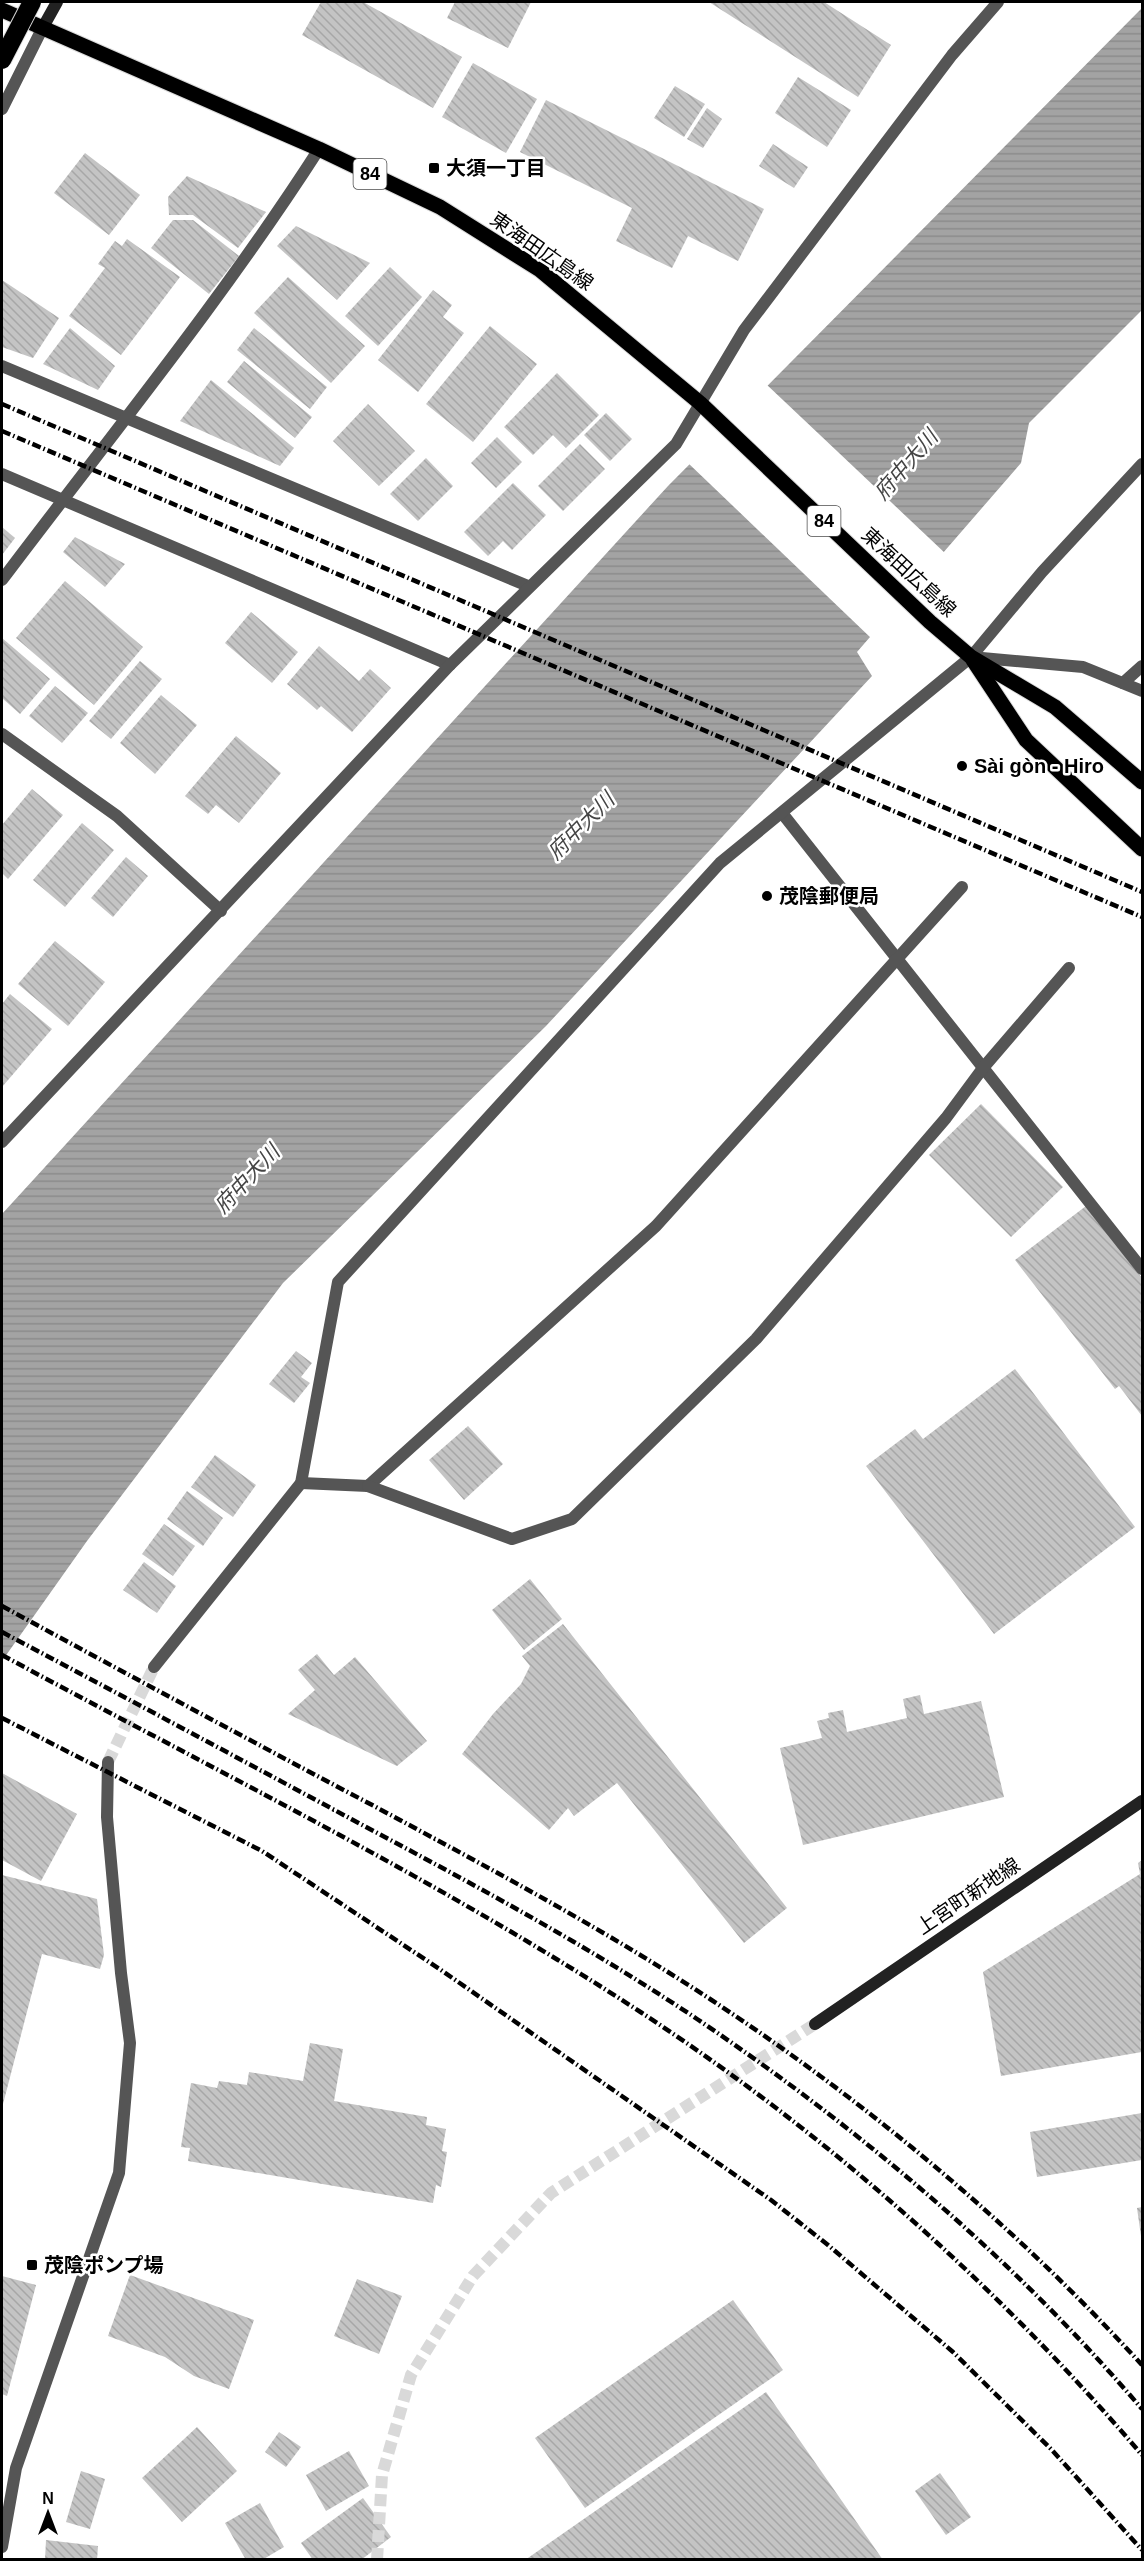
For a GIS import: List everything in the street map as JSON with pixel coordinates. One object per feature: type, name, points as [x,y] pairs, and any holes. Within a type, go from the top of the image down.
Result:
[{"type":"highway","points":[[2,60],[32,2]]},
{"type":"main road","points":[[42,29],[57,2]]},
{"type":"main road","name":"東海田広島線","points":[[2,10],[319,150],[440,207],[540,270],[700,403],[930,622],[971,657],[1055,706],[1143,782]]},
{"type":"main road","name":"東海田広島線","points":[[971,657],[1026,740],[1143,849]]},
{"type":"main road","name":"上宮町新地線","points":[[815,2024],[1143,1801]]},
{"type":"street","points":[[2,1142],[450,665],[528,586],[676,444],[744,330],[952,55],[998,2]]},
{"type":"street","points":[[2,109],[42,29]]},
{"type":"street","points":[[2,580],[62,500],[129,418],[282,206],[319,150]]},
{"type":"street","points":[[2,366],[528,586]]},
{"type":"street","points":[[154,1667],[301,1483],[338,1282],[720,863],[971,657],[1042,572],[1143,464]]},
{"type":"street","points":[[2,474],[450,665]]},
{"type":"street","points":[[971,657],[1083,667],[1143,691]]},
{"type":"street","points":[[1123,683],[1143,666]]},
{"type":"street","points":[[2,734],[117,816],[221,910]]},
{"type":"street","points":[[782,813],[1143,1269]]},
{"type":"street","points":[[368,1486],[656,1226],[962,887]]},
{"type":"street","points":[[301,1483],[368,1486],[512,1539],[572,1519],[756,1339],[946,1118],[983,1068],[1069,968]]},
{"type":"street","points":[[2,2547],[16,2468],[119,2173],[130,2043],[121,1973],[107,1817],[108,1762]]},
{"type":"water","name":"府中大川","points":[[1142,8],[1142,310],[1029,423],[1021,463],[857,652],[872,676],[546,1026],[283,1283],[87,1541],[2,1661],[2,1214],[668,486]]},
{"type":"pier","points":[[766,384],[946,554],[872,639],[687,462]]},
{"type":"building","points":[[321,2],[363,2],[462,57],[433,108],[302,35]]},
{"type":"building","points":[[455,2],[531,2],[508,48],[447,18]]},
{"type":"building","points":[[709,2],[824,2],[891,45],[858,97]]},
{"type":"building","points":[[473,63],[537,99],[506,153],[442,117]]},
{"type":"building","points":[[798,77],[851,110],[827,147],[775,113]]},
{"type":"building","points":[[675,86],[705,104],[684,137],[654,118]]},
{"type":"building","points":[[546,100],[764,209],[738,261],[688,236],[672,268],[616,241],[632,208],[520,152]]},
{"type":"building","points":[[707,108],[722,119],[703,148],[687,139]]},
{"type":"building","points":[[773,144],[808,167],[794,188],[759,166]]},
{"type":"building","points":[[85,153],[140,195],[109,235],[54,193]]},
{"type":"building","points":[[187,176],[266,212],[238,248],[193,215],[169,215],[168,197]]},
{"type":"building","points":[[173,220],[193,220],[239,256],[209,294],[151,248]]},
{"type":"building","points":[[296,226],[370,263],[337,300],[277,246]]},
{"type":"building","points":[[127,239],[180,277],[121,355],[69,316],[105,268],[98,264],[115,241],[122,246]]},
{"type":"building","points":[[390,267],[422,297],[378,346],[345,316]]},
{"type":"building","points":[[288,277],[365,346],[331,383],[254,313]]},
{"type":"building","points":[[2,280],[59,318],[33,358],[2,347]]},
{"type":"building","points":[[433,290],[452,305],[443,317],[464,333],[418,392],[378,360]]},
{"type":"building","points":[[490,326],[537,364],[473,442],[426,404]]},
{"type":"building","points":[[70,328],[115,366],[98,390],[43,364]]},
{"type":"building","points":[[254,328],[327,387],[310,409],[237,350]]},
{"type":"building","points":[[244,361],[312,417],[295,438],[227,382]]},
{"type":"building","points":[[557,373],[599,415],[566,448],[553,435],[533,455],[504,427]]},
{"type":"building","points":[[211,380],[294,448],[280,466],[180,421]]},
{"type":"building","points":[[368,404],[415,451],[379,486],[333,441]]},
{"type":"building","points":[[606,413],[632,439],[610,461],[584,435]]},
{"type":"building","points":[[497,437],[522,462],[496,488],[471,463]]},
{"type":"building","points":[[580,444],[605,469],[563,511],[538,486]]},
{"type":"building","points":[[426,458],[453,486],[418,521],[390,494]]},
{"type":"building","points":[[513,483],[546,515],[512,550],[503,541],[488,556],[464,532]]},
{"type":"building","points":[[2,527],[15,538],[2,555]]},
{"type":"building","points":[[75,537],[125,564],[105,587],[63,552]]},
{"type":"building","points":[[65,581],[143,647],[94,705],[16,638]]},
{"type":"building","points":[[251,612],[298,652],[272,683],[225,643]]},
{"type":"building","points":[[2,638],[50,679],[20,714],[2,698]]},
{"type":"building","points":[[319,646],[359,681],[370,669],[391,688],[352,732],[321,706],[317,710],[287,684]]},
{"type":"building","points":[[140,661],[162,679],[111,739],[89,721]]},
{"type":"building","points":[[55,686],[88,713],[62,743],[29,716]]},
{"type":"building","points":[[161,695],[197,725],[155,774],[120,743]]},
{"type":"building","points":[[236,736],[281,773],[239,823],[216,805],[208,814],[185,796]]},
{"type":"building","points":[[32,789],[63,815],[8,879],[2,873],[2,825]]},
{"type":"building","points":[[82,823],[114,850],[65,907],[33,880]]},
{"type":"building","points":[[126,857],[148,876],[113,917],[91,898]]},
{"type":"building","points":[[55,941],[105,982],[68,1026],[18,984]]},
{"type":"building","points":[[10,994],[52,1029],[2,1087],[2,1004]]},
{"type":"building","points":[[981,1104],[1063,1187],[1011,1237],[929,1155]]},
{"type":"building","points":[[1086,1206],[1142,1278],[1142,1416],[1119,1386],[1115,1389],[1015,1260]]},
{"type":"building","points":[[296,1351],[312,1363],[301,1377],[310,1383],[294,1403],[269,1384]]},
{"type":"building","points":[[1015,1369],[1135,1527],[994,1634],[866,1466],[915,1429],[923,1439]]},
{"type":"building","points":[[468,1426],[503,1464],[464,1500],[429,1460]]},
{"type":"building","points":[[215,1455],[256,1485],[233,1517],[191,1487]]},
{"type":"building","points":[[187,1491],[223,1518],[203,1546],[167,1519]]},
{"type":"building","points":[[164,1524],[195,1546],[173,1576],[142,1554]]},
{"type":"building","points":[[144,1562],[176,1586],[157,1613],[123,1590]]},
{"type":"building","points":[[530,1579],[562,1619],[524,1650],[492,1610]]},
{"type":"building","points":[[563,1624],[787,1908],[744,1943],[617,1783],[574,1816],[568,1808],[549,1830],[462,1754],[493,1714],[521,1684],[530,1666],[522,1656]]},
{"type":"building","points":[[317,1654],[334,1675],[355,1657],[427,1741],[397,1766],[288,1714],[315,1690],[298,1670]]},
{"type":"building","points":[[920,1695],[924,1714],[981,1701],[1004,1797],[803,1845],[780,1748],[822,1738],[817,1721],[829,1718],[828,1713],[843,1710],[847,1732],[907,1718],[903,1699]]},
{"type":"building","points":[[2,1773],[77,1814],[41,1881],[2,1860]]},
{"type":"building","points":[[1142,1860],[1142,2052],[1001,2076],[983,1972],[1140,1874],[1138,1863]]},
{"type":"building","points":[[2,1875],[97,1899],[104,1955],[100,1969],[42,1954],[2,2108]]},
{"type":"building","points":[[310,2043],[343,2049],[334,2101],[427,2117],[426,2125],[446,2129],[442,2151],[447,2152],[441,2187],[436,2185],[433,2203],[188,2161],[190,2148],[181,2147],[191,2083],[217,2088],[219,2081],[247,2085],[249,2072],[303,2081]]},
{"type":"building","points":[[1142,2113],[1142,2160],[1037,2177],[1030,2132]]},
{"type":"building","points":[[1142,2207],[1142,2236],[1141,2236],[1137,2208]]},
{"type":"building","points":[[130,2275],[254,2320],[229,2389],[194,2376],[165,2357],[108,2336]]},
{"type":"building","points":[[2,2276],[36,2285],[7,2396],[2,2394]]},
{"type":"building","points":[[357,2279],[402,2296],[379,2354],[334,2336]]},
{"type":"building","points":[[733,2300],[783,2370],[585,2508],[535,2438]]},
{"type":"building","points":[[766,2392],[883,2560],[525,2560]]},
{"type":"building","points":[[197,2427],[237,2471],[182,2522],[142,2478]]},
{"type":"building","points":[[279,2432],[301,2447],[286,2467],[265,2452]]},
{"type":"building","points":[[349,2451],[369,2486],[326,2511],[306,2475]]},
{"type":"building","points":[[81,2471],[105,2479],[90,2529],[66,2522]]},
{"type":"building","points":[[940,2473],[971,2517],[946,2535],[915,2491]]},
{"type":"building","points":[[363,2498],[391,2537],[361,2560],[313,2560],[301,2543]]},
{"type":"building","points":[[260,2503],[284,2547],[262,2560],[246,2560],[225,2523]]},
{"type":"building","points":[[46,2540],[98,2546],[97,2560],[45,2560]]},
{"type":"tunnel","points":[[108,1762],[154,1667]]},
{"type":"tunnel","points":[[377,2560],[382,2475],[411,2375],[473,2276],[551,2193],[815,2024]]},
{"type":"railway","points":[[2,404],[1142,892]]},
{"type":"railway","points":[[2,431],[1142,917]]},
{"type":"railway","points":[[2,1606],[501,1875],[628,1947],[710,1999],[826,2080],[937,2168],[1043,2263],[1142,2365]]},
{"type":"railway","points":[[2,1632],[484,1891],[613,1965],[697,2019],[817,2105],[933,2199],[1041,2300],[1142,2409]]},
{"type":"railway","points":[[2,1655],[406,1871],[564,1964],[711,2060],[844,2162],[908,2216],[1029,2332],[1087,2392],[1142,2455]]},
{"type":"railway","points":[[2,1718],[262,1851],[441,1970],[771,2200],[828,2245],[953,2352],[1051,2449],[1142,2550]]},
{"type":"place","name":"大須一丁目","points":[[434,168]]},
{"type":"place","name":"Sài gòn - Hiro","points":[[962,766]]},
{"type":"place","name":"茂陰郵便局","points":[[767,896]]},
{"type":"place","name":"茂陰ポンプ場","points":[[32,2265]]}]
